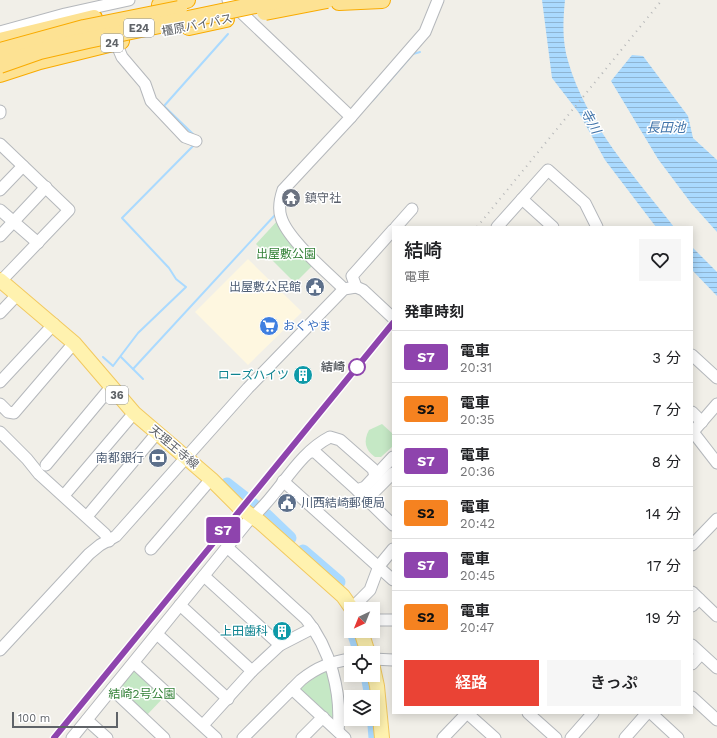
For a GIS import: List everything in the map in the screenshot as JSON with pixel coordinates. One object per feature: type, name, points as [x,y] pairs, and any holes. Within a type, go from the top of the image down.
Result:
[{"type":"highway","name":"24","points":[[0,41],[70,23],[187,0]]},
{"type":"highway","name":"E24","points":[[0,51],[84,28],[224,0]]},
{"type":"highway","name":"E24","points":[[0,65],[40,51],[279,0]]},
{"type":"highway","name":"橿原バイパス","points":[[0,74],[83,50],[226,19],[327,0]]},
{"type":"highway","points":[[259,4],[286,6],[382,0]]},
{"type":"main road","name":"天理王寺線","points":[[1,280],[54,324],[74,343],[134,414],[211,479],[238,506],[343,596],[348,602]]},
{"type":"main road","points":[[376,682],[382,738]]},
{"type":"street","points":[[0,32],[65,14],[129,0]]},
{"type":"street","points":[[228,0],[352,117]]},
{"type":"street","points":[[344,289],[286,229],[280,215],[280,202],[283,190],[289,181],[352,117],[418,40],[424,32],[438,0]]},
{"type":"street","points":[[116,43],[122,57],[145,84],[151,101],[185,137],[196,142]]},
{"type":"street","points":[[0,144],[69,210],[1,280]]},
{"type":"street","points":[[0,190],[23,166]]},
{"type":"street","points":[[498,226],[548,170],[585,203],[596,226]]},
{"type":"street","points":[[0,236],[46,188]]},
{"type":"street","points":[[522,199],[552,226]]},
{"type":"street","points":[[397,226],[412,209]]},
{"type":"street","points":[[0,210],[38,243]]},
{"type":"street","points":[[356,287],[352,276],[392,231]]},
{"type":"street","points":[[0,650],[89,554],[100,545],[116,536],[248,388],[344,289],[356,287],[363,290],[392,317]]},
{"type":"street","points":[[0,313],[18,294]]},
{"type":"street","points":[[0,382],[54,324]]},
{"type":"street","points":[[0,404],[8,412],[14,413],[74,343]]},
{"type":"street","points":[[693,356],[717,378]]},
{"type":"street","points":[[46,465],[111,387]]},
{"type":"street","points":[[717,404],[693,433],[717,463]]},
{"type":"street","points":[[693,413],[702,422]]},
{"type":"street","points":[[66,493],[134,414]]},
{"type":"street","points":[[0,432],[27,459],[39,474],[105,534],[109,541]]},
{"type":"street","points":[[89,514],[158,433]]},
{"type":"street","points":[[72,738],[252,517],[283,481],[320,442],[330,437],[340,440],[376,472]]},
{"type":"street","points":[[313,450],[392,524]]},
{"type":"street","points":[[357,490],[366,487],[376,472],[392,458]]},
{"type":"street","points":[[366,500],[392,474]]},
{"type":"street","points":[[151,549],[211,479]]},
{"type":"street","points":[[283,481],[392,579]]},
{"type":"street","points":[[693,544],[717,519]]},
{"type":"street","points":[[228,547],[306,618],[321,641],[337,691],[341,735]]},
{"type":"street","points":[[358,602],[370,590],[379,566],[392,550]]},
{"type":"street","points":[[204,576],[280,645]]},
{"type":"street","points":[[694,599],[717,616]]},
{"type":"street","points":[[180,605],[252,671]]},
{"type":"street","points":[[380,620],[392,620]]},
{"type":"street","points":[[203,725],[252,671],[280,645],[313,628]]},
{"type":"street","points":[[157,634],[228,698]]},
{"type":"street","points":[[693,646],[717,668]]},
{"type":"street","points":[[693,663],[701,654]]},
{"type":"street","points":[[380,659],[392,660]]},
{"type":"street","points":[[243,738],[311,672],[329,663],[344,660]]},
{"type":"street","points":[[134,663],[216,738]]},
{"type":"street","points":[[112,689],[164,738]]},
{"type":"street","points":[[292,689],[341,735]]},
{"type":"street","points":[[693,698],[717,720]]},
{"type":"street","points":[[443,738],[466,714]]},
{"type":"street","points":[[468,714],[494,738]]},
{"type":"street","points":[[529,714],[556,738]]},
{"type":"street","points":[[571,738],[592,714]]},
{"type":"street","points":[[624,738],[646,714]]},
{"type":"street","points":[[652,714],[678,738]]},
{"type":"street","points":[[302,738],[322,717]]},
{"type":"street","points":[[87,720],[107,738]]},
{"type":"shaded area","name":"おくやま","points":[[248,259],[302,312],[248,365],[195,312]]},
{"type":"green space","name":"出屋敷公園","points":[[279,219],[314,264],[295,283],[256,244]]},
{"type":"green space","points":[[382,424],[392,433],[392,447],[381,457],[375,457],[367,448],[366,438],[369,430]]},
{"type":"green space","name":"結崎2号公園","points":[[135,668],[165,696],[145,717],[118,688]]},
{"type":"green space","points":[[326,670],[328,672],[337,717],[330,719],[300,691],[300,688]]},
{"type":"water","name":"寺川","points":[[542,0],[565,0],[565,46],[568,61],[576,84],[599,128],[613,149],[673,226],[655,226],[605,160],[579,113],[552,78]]},
{"type":"water","name":"長田池","points":[[632,55],[643,56],[688,116],[693,138],[717,160],[717,232],[691,203],[658,159],[611,81]]},
{"type":"water","points":[[693,248],[717,272],[717,296],[693,271]]},
{"type":"waterway","points":[[194,135],[164,106],[228,34]]},
{"type":"waterway","points":[[372,101],[413,54],[420,52]]},
{"type":"waterway","points":[[103,357],[113,366],[138,333],[186,287],[176,279],[169,268],[122,218],[195,144]]},
{"type":"waterway","points":[[133,369],[275,215]]},
{"type":"waterway","points":[[121,357],[143,379]]},
{"type":"waterway","points":[[227,484],[255,506]]},
{"type":"waterway","points":[[266,515],[290,538]]},
{"type":"waterway","points":[[303,551],[339,582]]},
{"type":"waterway","points":[[355,638],[358,646]]},
{"type":"waterway","points":[[368,682],[370,690]]},
{"type":"waterway","points":[[374,726],[375,738]]},
{"type":"railway","points":[[478,226],[662,0]]},
{"type":"railway","points":[[54,738],[392,324]]},
{"type":"train","name":"S7","points":[[54,738],[392,324]]},
{"type":"place","name":"鎮守社","points":[[291,198]]},
{"type":"place","name":"出屋敷公民館","points":[[315,287]]},
{"type":"place","name":"おくやま","points":[[269,326]]},
{"type":"place","name":"結崎","points":[[357,367]]},
{"type":"place","name":"ローズハイツ","points":[[303,375]]},
{"type":"place","name":"南都銀行","points":[[158,458]]},
{"type":"place","name":"川西結崎郵便局","points":[[287,503]]},
{"type":"place","name":"上田歯科","points":[[282,631]]}]
